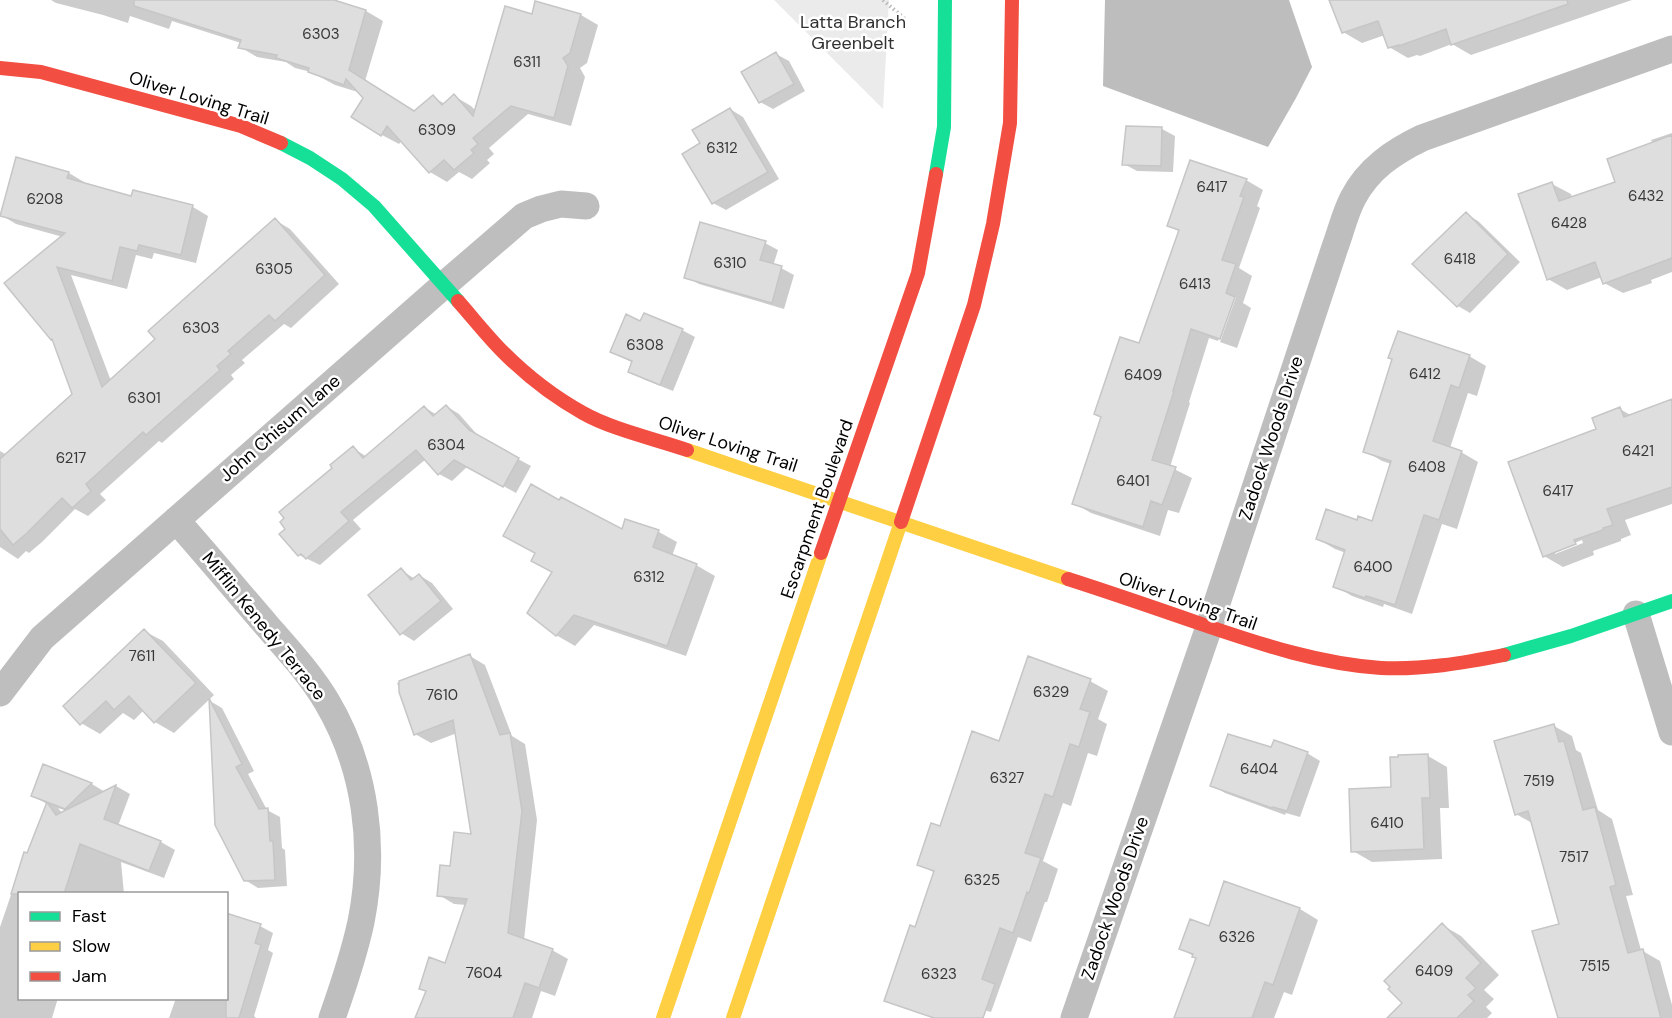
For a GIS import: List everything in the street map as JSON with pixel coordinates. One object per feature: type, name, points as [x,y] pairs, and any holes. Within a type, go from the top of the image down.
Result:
[{"type":"main road","name":"Escarpment Boulevard","points":[[663,1018],[838,501],[918,273],[944,127],[945,0]]},
{"type":"main road","points":[[733,1018],[974,305],[993,224],[1010,123],[1012,0]]},
{"type":"main road","name":"Oliver Loving Trail","points":[[0,68],[41,72],[241,126],[310,158],[342,179],[374,206],[503,352],[534,380],[585,414],[1258,644],[1309,657],[1357,665],[1395,668],[1432,666],[1477,661],[1530,649],[1672,601]]},
{"type":"street","name":"Zadock Woods Drive","points":[[1074,1018],[1209,627],[1353,198],[1375,167],[1401,148],[1442,130],[1672,49]]},
{"type":"street","name":"John Chisum Lane","points":[[0,693],[42,638],[524,216],[561,204],[586,206]]},
{"type":"street","name":"Mifflin Kenedy Terrace","points":[[176,520],[306,672],[327,703],[359,776],[366,809],[368,857],[365,893],[361,922],[332,1018]]},
{"type":"street","points":[[1636,614],[1672,732]]},
{"type":"path","points":[[883,0],[906,20]]},
{"type":"green space","name":"Latta Branch Greenbelt","points":[[774,0],[889,0],[883,109]]},
{"type":"shaded area","points":[[1105,0],[1289,0],[1312,67],[1268,147],[1103,86]]},
{"type":"building","points":[[134,0],[334,0],[366,10],[349,70],[414,111],[433,95],[442,105],[454,94],[473,116],[505,6],[532,14],[535,1],[581,14],[570,53],[563,58],[568,66],[554,118],[511,106],[473,138],[478,144],[471,150],[474,153],[454,170],[444,160],[429,173],[387,126],[381,136],[351,117],[363,98],[346,79],[344,85],[308,72],[309,68],[276,58],[277,55],[238,48],[241,40],[134,6]]},
{"type":"building","points":[[1329,0],[1567,0],[1568,4],[1451,45],[1446,29],[1388,48],[1378,21],[1342,33]]},
{"type":"building","points":[[776,52],[794,84],[759,103],[741,72]]},
{"type":"building","points":[[730,108],[768,172],[712,204],[682,154],[700,143],[692,130]]},
{"type":"building","points":[[1126,126],[1162,127],[1161,166],[1122,165]]},
{"type":"building","points":[[1672,135],[1672,258],[1603,284],[1595,262],[1547,280],[1518,194],[1552,182],[1559,201],[1615,182],[1607,159]]},
{"type":"building","points":[[16,157],[69,172],[67,178],[131,196],[133,190],[193,205],[181,255],[139,245],[137,251],[120,247],[112,281],[57,267],[102,387],[155,339],[148,331],[275,218],[325,275],[275,321],[269,315],[228,351],[231,354],[217,366],[220,370],[146,435],[143,432],[86,484],[91,491],[72,508],[62,498],[13,545],[0,529],[0,459],[72,394],[52,339],[4,283],[65,233],[0,216]]},
{"type":"building","points":[[1190,160],[1247,179],[1240,196],[1244,197],[1222,260],[1236,264],[1226,293],[1235,297],[1220,339],[1191,329],[1152,460],[1176,467],[1162,505],[1151,501],[1143,527],[1072,504],[1101,417],[1094,414],[1120,337],[1139,343],[1179,230],[1167,226]]},
{"type":"building","points":[[1466,212],[1508,254],[1457,307],[1412,264]]},
{"type":"building","points":[[700,222],[766,241],[760,260],[782,266],[772,303],[684,278]]},
{"type":"building","points":[[644,313],[683,329],[660,385],[628,372],[632,361],[610,352],[626,314],[640,321]]},
{"type":"building","points":[[1398,331],[1470,355],[1459,388],[1451,385],[1433,441],[1462,451],[1439,520],[1424,515],[1395,605],[1333,587],[1345,550],[1316,539],[1326,509],[1357,520],[1358,516],[1372,521],[1391,461],[1363,452],[1392,359],[1388,358]]},
{"type":"building","points":[[1672,399],[1672,487],[1607,509],[1613,525],[1574,540],[1576,544],[1543,557],[1508,462],[1596,429],[1592,418],[1620,407],[1624,417]]},
{"type":"building","points":[[446,405],[469,430],[519,458],[503,487],[454,460],[438,475],[416,450],[341,512],[349,521],[306,559],[301,554],[298,556],[279,534],[285,529],[280,522],[284,518],[279,512],[332,468],[330,465],[353,446],[363,458],[424,406],[433,416]]},
{"type":"building","points":[[531,484],[559,500],[561,497],[622,529],[625,519],[659,530],[653,547],[697,564],[667,646],[574,615],[556,636],[527,613],[552,572],[531,561],[535,553],[503,536]]},
{"type":"building","points":[[401,568],[411,580],[419,574],[441,601],[400,635],[368,595]]},
{"type":"building","points":[[144,629],[196,683],[154,723],[129,696],[114,710],[106,701],[80,725],[63,706]]},
{"type":"building","points":[[470,654],[500,735],[510,733],[522,811],[508,933],[553,949],[539,988],[525,983],[513,1018],[415,1018],[426,991],[419,989],[429,957],[445,963],[467,899],[437,896],[440,865],[450,866],[454,832],[471,834],[453,720],[414,735],[399,692],[399,681]]},
{"type":"building","points":[[1028,656],[1091,679],[1080,709],[1090,712],[1079,747],[1070,744],[1053,797],[1045,794],[1025,853],[1041,858],[1013,933],[1000,928],[982,979],[995,984],[983,1018],[934,1018],[884,1001],[910,925],[915,927],[934,871],[917,865],[931,823],[940,826],[972,731],[999,741]]},
{"type":"building","points":[[209,698],[242,764],[236,767],[259,809],[268,808],[275,880],[244,881],[215,825]]},
{"type":"building","points":[[1554,724],[1559,742],[1564,741],[1583,810],[1595,807],[1616,885],[1610,887],[1628,953],[1643,949],[1661,1018],[1558,1018],[1532,931],[1559,924],[1528,811],[1515,815],[1494,741]]},
{"type":"building","points":[[1228,734],[1271,747],[1274,740],[1308,752],[1287,811],[1210,786]]},
{"type":"building","points":[[1428,754],[1430,798],[1422,798],[1424,849],[1351,852],[1349,789],[1391,787],[1390,757]]},
{"type":"building","points":[[43,764],[92,783],[65,809],[31,796]]},
{"type":"building","points":[[116,785],[104,819],[161,841],[149,871],[80,844],[65,892],[11,894],[24,852],[27,853],[47,802],[56,815]]},
{"type":"building","points":[[1224,881],[1300,908],[1273,985],[1265,982],[1252,1018],[1174,1018],[1196,958],[1192,957],[1193,954],[1179,949],[1190,919],[1209,926]]},
{"type":"building","points":[[228,914],[261,924],[255,943],[261,945],[239,1018],[226,1018]]},
{"type":"building","points":[[1442,923],[1481,963],[1466,978],[1476,988],[1468,995],[1474,1001],[1457,1018],[1387,1018],[1402,1003],[1388,989],[1390,987],[1384,981]]},
{"type":"traffic: fast","points":[[936,174],[944,127],[945,0]]},
{"type":"traffic: fast","points":[[281,143],[310,158],[342,179],[374,206],[458,301]]},
{"type":"traffic: fast","points":[[1504,655],[1571,636],[1672,601]]},
{"type":"traffic: slow","points":[[687,450],[1068,579]]},
{"type":"traffic: slow","points":[[733,1018],[901,522]]},
{"type":"traffic: slow","points":[[663,1018],[821,553]]},
{"type":"traffic: jam","points":[[901,522],[974,305],[993,224],[1010,123],[1012,0]]},
{"type":"traffic: jam","points":[[0,68],[41,72],[241,126],[281,143]]},
{"type":"traffic: jam","points":[[821,553],[918,273],[936,174]]},
{"type":"traffic: jam","points":[[458,301],[512,361],[541,386],[562,400],[594,419],[687,450]]},
{"type":"traffic: jam","points":[[1068,579],[1249,640],[1292,653],[1336,662],[1381,668],[1412,668],[1504,655]]}]
